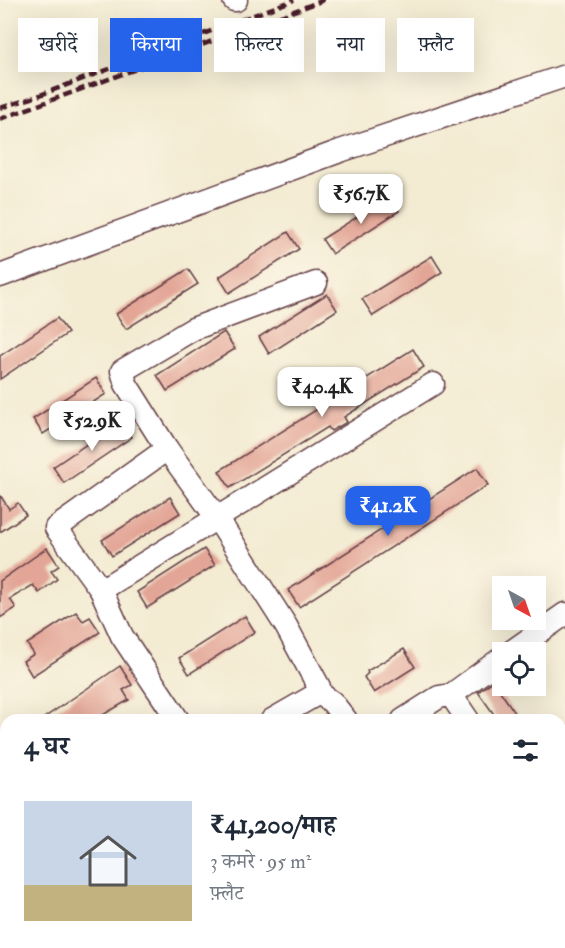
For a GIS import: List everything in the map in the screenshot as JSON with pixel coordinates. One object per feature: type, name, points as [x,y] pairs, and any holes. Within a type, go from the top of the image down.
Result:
[{"type":"street","points":[[0,276],[340,151],[565,76]]},
{"type":"street","points":[[316,283],[193,329],[122,371],[126,384],[167,448],[217,518],[286,626],[319,687],[319,693]]},
{"type":"street","points":[[101,590],[433,384]]},
{"type":"street","points":[[167,448],[56,528],[101,590],[122,636],[174,714]]},
{"type":"street","points":[[525,642],[565,614]]},
{"type":"street","points":[[413,714],[439,698],[451,695],[492,665]]},
{"type":"street","points":[[282,714],[319,693]]},
{"type":"street","points":[[319,693],[332,702],[341,714]]},
{"type":"street","points":[[451,695],[464,714]]},
{"type":"building","points":[[390,196],[399,211],[332,254],[322,239]]},
{"type":"building","points":[[288,232],[299,249],[229,293],[219,277]]},
{"type":"building","points":[[432,256],[442,272],[373,316],[362,299]]},
{"type":"building","points":[[188,269],[198,284],[126,329],[116,314]]},
{"type":"building","points":[[327,294],[337,310],[269,354],[259,337]]},
{"type":"building","points":[[57,318],[68,333],[0,379],[0,356]]},
{"type":"building","points":[[224,332],[235,349],[167,391],[157,375]]},
{"type":"building","points":[[413,349],[424,367],[344,417],[347,422],[331,431],[328,427],[230,488],[219,471]]},
{"type":"building","points":[[96,378],[106,394],[43,434],[33,419]]},
{"type":"building","points":[[121,421],[132,437],[64,483],[53,467]]},
{"type":"building","points":[[477,468],[488,485],[299,607],[288,590]]},
{"type":"building","points":[[0,495],[9,509],[18,503],[26,515],[0,532]]},
{"type":"building","points":[[170,497],[180,513],[112,556],[102,540]]},
{"type":"building","points":[[47,548],[59,566],[51,571],[57,579],[39,593],[33,585],[10,599],[16,608],[0,618],[0,581]]},
{"type":"building","points":[[204,549],[215,565],[147,608],[137,592]]},
{"type":"building","points":[[76,612],[83,621],[90,617],[100,632],[32,676],[23,661],[34,654],[27,644]]},
{"type":"building","points":[[245,616],[255,632],[189,674],[179,658]]},
{"type":"building","points":[[404,649],[415,667],[374,693],[364,677],[367,671]]},
{"type":"building","points":[[120,666],[132,685],[123,690],[129,700],[104,714],[50,714]]},
{"type":"building","points":[[492,682],[492,696],[503,696],[516,714],[494,714],[478,692]]},
{"type":"railway","points":[[0,108],[294,0]]},
{"type":"railway","points":[[0,119],[324,0]]}]
